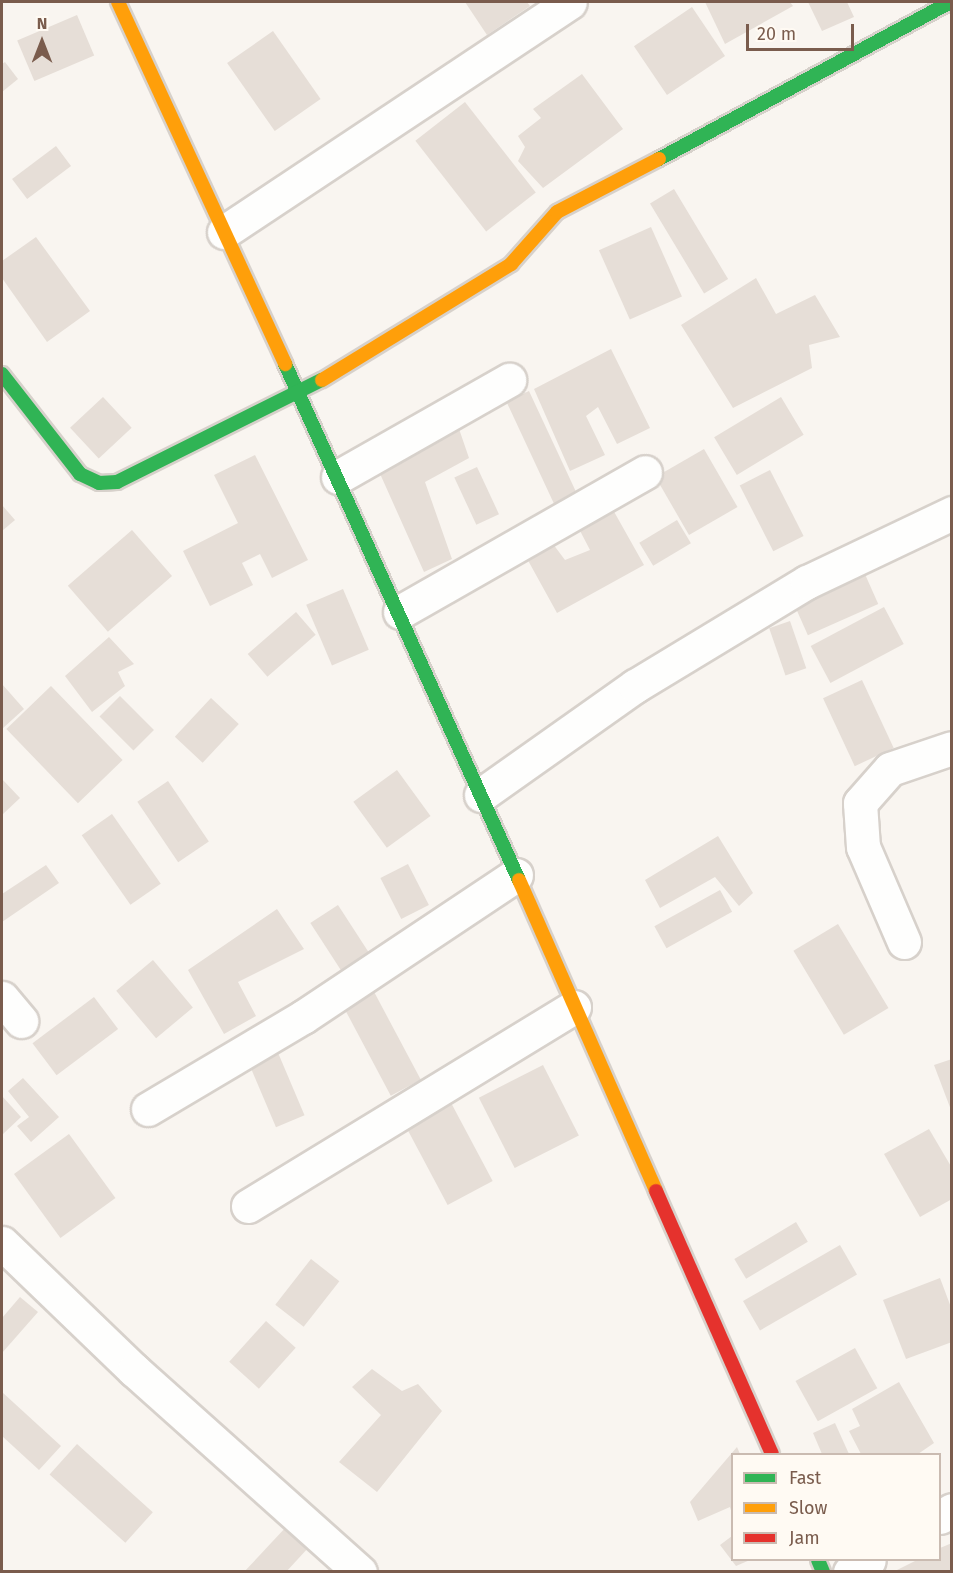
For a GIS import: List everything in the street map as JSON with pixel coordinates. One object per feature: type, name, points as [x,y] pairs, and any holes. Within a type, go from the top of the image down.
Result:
[{"type":"street","points":[[118,2],[400,612],[771,1453]]},
{"type":"street","points":[[224,232],[570,2]]},
{"type":"street","points":[[2,374],[80,474],[99,483],[117,482],[299,394],[511,264],[557,212],[826,72],[951,2]]},
{"type":"street","points":[[338,477],[509,380]]},
{"type":"street","points":[[400,612],[645,472]]},
{"type":"street","points":[[481,795],[635,686],[807,582],[951,513]]},
{"type":"street","points":[[904,942],[863,847],[860,803],[890,769],[951,748]]},
{"type":"street","points":[[148,1110],[303,1017],[516,875]]},
{"type":"street","points":[[248,1206],[574,1007]]},
{"type":"street","points":[[2,1243],[134,1370],[360,1572]]},
{"type":"street","points":[[850,1572],[867,1561]]},
{"type":"building","points":[[465,2],[527,2],[530,6],[487,35]]},
{"type":"building","points":[[705,2],[790,2],[793,6],[725,44]]},
{"type":"building","points":[[808,2],[847,2],[854,17],[822,31]]},
{"type":"building","points":[[692,7],[725,56],[667,95],[634,46]]},
{"type":"building","points":[[77,15],[94,56],[34,81],[17,40]]},
{"type":"building","points":[[273,31],[321,99],[275,131],[227,63]]},
{"type":"building","points":[[5,62],[18,79],[2,92],[2,64]]},
{"type":"building","points":[[582,74],[623,129],[543,188],[518,161],[525,147],[518,136],[541,118],[533,109]]},
{"type":"building","points":[[465,102],[536,193],[486,231],[415,141]]},
{"type":"building","points":[[56,146],[71,166],[27,199],[12,179]]},
{"type":"building","points":[[674,189],[728,279],[704,293],[650,203]]},
{"type":"building","points":[[651,227],[682,296],[630,320],[599,250]]},
{"type":"building","points":[[36,237],[90,311],[47,342],[2,278],[2,261]]},
{"type":"building","points":[[756,278],[776,314],[815,295],[840,337],[809,345],[812,368],[733,408],[681,325]]},
{"type":"building","points":[[611,349],[650,428],[617,444],[598,407],[586,416],[605,455],[570,471],[534,389]]},
{"type":"building","points":[[529,391],[578,495],[555,506],[506,402]]},
{"type":"building","points":[[103,397],[132,428],[99,458],[70,428]]},
{"type":"building","points":[[781,397],[804,435],[737,475],[714,437]]},
{"type":"building","points":[[457,423],[469,458],[425,482],[452,559],[424,572],[377,467]]},
{"type":"building","points":[[704,449],[738,507],[689,535],[656,477]]},
{"type":"building","points":[[255,455],[308,560],[272,578],[260,554],[242,563],[253,585],[210,606],[183,551],[238,523],[214,475]]},
{"type":"building","points":[[477,467],[499,514],[476,525],[454,478]]},
{"type":"building","points":[[770,470],[804,536],[773,551],[740,485]]},
{"type":"building","points":[[2,505],[15,520],[2,531]]},
{"type":"building","points":[[612,508],[644,565],[557,613],[525,555],[553,544],[565,560],[590,550],[577,525]]},
{"type":"building","points":[[677,520],[691,543],[653,566],[639,543]]},
{"type":"building","points":[[132,530],[172,576],[108,632],[68,586]]},
{"type":"building","points":[[864,572],[878,604],[808,635],[794,603]]},
{"type":"building","points":[[343,589],[369,650],[332,665],[306,605]]},
{"type":"building","points":[[884,607],[904,644],[830,683],[811,646]]},
{"type":"building","points":[[296,612],[316,635],[267,677],[248,654]]},
{"type":"building","points":[[790,621],[806,668],[785,675],[769,628]]},
{"type":"building","points":[[109,637],[134,664],[118,672],[125,686],[92,712],[65,676]]},
{"type":"building","points":[[862,680],[894,748],[855,766],[823,698]]},
{"type":"building","points":[[2,684],[24,709],[2,729]]},
{"type":"building","points":[[51,686],[123,760],[78,803],[6,729]]},
{"type":"building","points":[[120,696],[154,730],[133,750],[99,717]]},
{"type":"building","points":[[211,698],[239,724],[203,763],[175,737]]},
{"type":"building","points":[[397,770],[431,816],[387,848],[353,802]]},
{"type":"building","points":[[2,779],[20,798],[2,815]]},
{"type":"building","points":[[168,781],[209,842],[178,862],[137,802]]},
{"type":"building","points":[[112,814],[161,884],[130,905],[82,835]]},
{"type":"building","points":[[718,836],[753,893],[739,906],[715,877],[660,908],[645,880]]},
{"type":"building","points":[[408,864],[429,905],[401,919],[380,878]]},
{"type":"building","points":[[46,865],[59,883],[2,922],[2,894]]},
{"type":"building","points":[[720,890],[732,912],[667,948],[654,926]]},
{"type":"building","points":[[338,905],[373,959],[345,977],[310,923]]},
{"type":"building","points":[[277,909],[304,949],[238,982],[256,1016],[224,1034],[188,970]]},
{"type":"building","points":[[838,924],[888,1008],[844,1035],[793,951]]},
{"type":"building","points":[[153,960],[193,1007],[156,1038],[116,991]]},
{"type":"building","points":[[372,988],[421,1080],[391,1096],[342,1004]]},
{"type":"building","points":[[94,997],[118,1029],[57,1075],[33,1043]]},
{"type":"building","points":[[276,1048],[305,1115],[276,1127],[247,1060]]},
{"type":"building","points":[[952,1059],[952,1110],[951,1110],[934,1065]]},
{"type":"building","points":[[543,1065],[579,1135],[515,1168],[479,1098]]},
{"type":"building","points":[[23,1078],[59,1117],[31,1142],[17,1126],[29,1117],[8,1091]]},
{"type":"building","points":[[2,1096],[21,1117],[2,1135]]},
{"type":"building","points":[[449,1099],[493,1181],[448,1205],[404,1123]]},
{"type":"building","points":[[929,1129],[952,1168],[952,1199],[920,1217],[884,1154]]},
{"type":"building","points":[[69,1134],[115,1198],[60,1238],[14,1174]]},
{"type":"building","points":[[796,1222],[808,1242],[746,1279],[734,1259]]},
{"type":"building","points":[[840,1245],[857,1274],[760,1330],[743,1301]]},
{"type":"building","points":[[311,1259],[339,1281],[304,1327],[275,1305]]},
{"type":"building","points":[[940,1278],[952,1310],[952,1342],[906,1359],[883,1300]]},
{"type":"building","points":[[20,1297],[38,1312],[2,1353],[2,1318]]},
{"type":"building","points":[[266,1321],[296,1348],[259,1389],[229,1362]]},
{"type":"building","points":[[855,1348],[877,1388],[818,1421],[796,1381]]},
{"type":"building","points":[[372,1369],[402,1391],[418,1384],[442,1411],[377,1492],[339,1462],[381,1415],[352,1387]]},
{"type":"building","points":[[899,1382],[934,1443],[919,1453],[860,1453],[849,1431],[860,1426],[852,1409]]},
{"type":"building","points":[[2,1392],[61,1446],[39,1470],[2,1436]]},
{"type":"building","points":[[835,1423],[849,1453],[822,1453],[813,1433]]},
{"type":"building","points":[[77,1444],[153,1512],[125,1543],[50,1474]]},
{"type":"building","points":[[737,1447],[740,1453],[732,1453]]},
{"type":"building","points":[[731,1454],[731,1510],[730,1507],[698,1521],[690,1502]]},
{"type":"building","points":[[287,1526],[309,1547],[286,1572],[244,1572]]},
{"type":"building","points":[[731,1537],[731,1559],[720,1545]]},
{"type":"building","points":[[952,1543],[952,1572],[893,1572],[915,1561],[941,1561],[941,1548]]},
{"type":"building","points":[[732,1561],[748,1561],[736,1566]]},
{"type":"traffic: fast","points":[[659,159],[951,2]]},
{"type":"traffic: fast","points":[[285,364],[519,880]]},
{"type":"traffic: fast","points":[[2,374],[80,474],[99,483],[117,482],[322,380]]},
{"type":"traffic: fast","points":[[818,1561],[823,1572]]},
{"type":"traffic: slow","points":[[118,2],[285,364]]},
{"type":"traffic: slow","points":[[322,380],[511,264],[557,212],[659,159]]},
{"type":"traffic: slow","points":[[519,880],[656,1191]]},
{"type":"traffic: jam","points":[[656,1191],[772,1453]]}]
